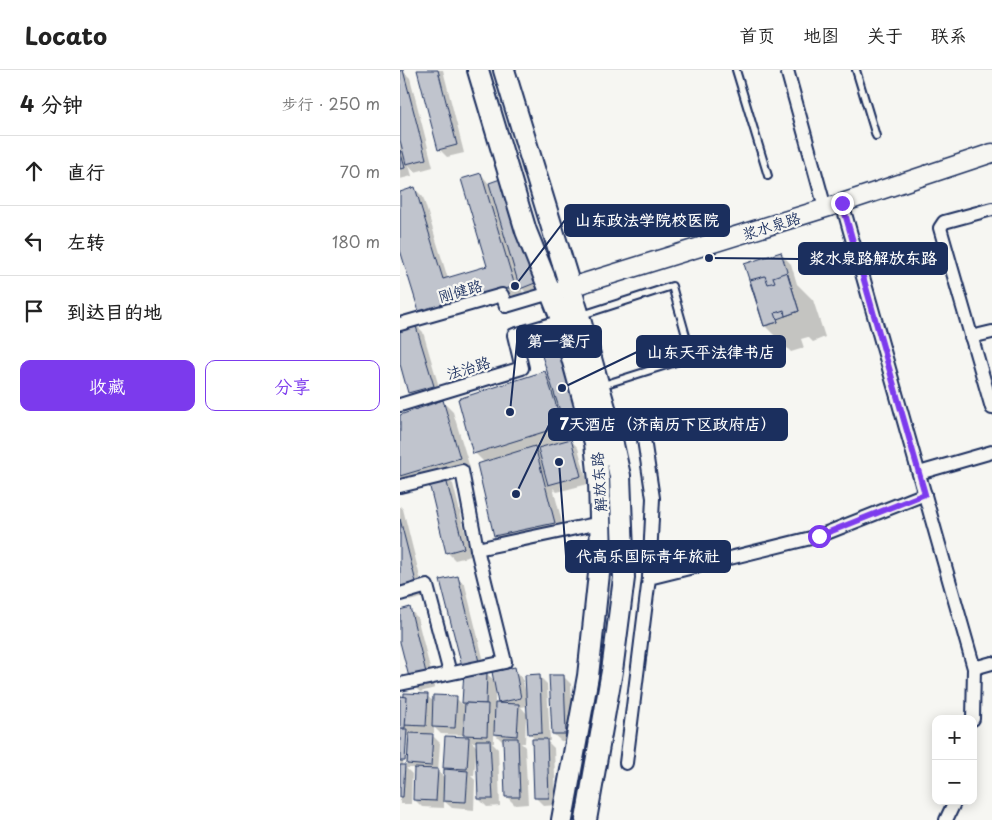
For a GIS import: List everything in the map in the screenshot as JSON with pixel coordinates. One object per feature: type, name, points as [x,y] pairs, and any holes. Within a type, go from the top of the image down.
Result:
[{"type":"main road","name":"解放东路","points":[[478,70],[526,230],[550,293],[571,319],[599,387],[620,476],[624,578],[612,671],[586,820]]},
{"type":"main road","name":"解放东路","points":[[504,70],[571,287],[571,319],[595,443],[600,481],[601,554],[588,676],[562,820]]},
{"type":"main road","name":"浆水泉路","points":[[550,293],[834,205],[992,153]]},
{"type":"street","points":[[787,70],[834,205],[919,473],[974,668],[973,715]]},
{"type":"street","points":[[992,209],[944,222],[940,228],[992,408]]},
{"type":"street","name":"刚健路","points":[[400,324],[502,295],[506,306],[550,293]]},
{"type":"street","name":"法治路","points":[[400,405],[522,368],[514,335],[571,319]]},
{"type":"street","points":[[971,337],[992,332]]},
{"type":"street","points":[[626,763],[650,578],[652,498],[641,420]]},
{"type":"street","points":[[919,473],[992,452]]},
{"type":"street","points":[[400,486],[462,471],[477,549],[505,662],[400,684]]},
{"type":"street","points":[[650,578],[819,536],[925,494]]},
{"type":"street","points":[[477,549],[600,523]]},
{"type":"street","points":[[400,594],[427,586],[450,674]]},
{"type":"street","points":[[974,668],[992,663]]},
{"type":"street","points":[[946,820],[953,805]]},
{"type":"lane","points":[[736,70],[768,176]]},
{"type":"lane","points":[[856,70],[876,136]]},
{"type":"lane","points":[[571,319],[672,286],[692,357],[599,387]]},
{"type":"building","points":[[400,70],[403,70],[426,159],[406,164],[400,140]]},
{"type":"building","points":[[417,70],[438,70],[457,145],[438,150]]},
{"type":"building","points":[[400,150],[405,168],[400,169]]},
{"type":"building","points":[[481,173],[515,286],[420,315],[400,250],[400,192],[415,187],[443,279],[487,266],[461,179]]},
{"type":"building","points":[[503,178],[535,283],[520,289],[489,183]]},
{"type":"building","points":[[781,252],[799,311],[777,319],[778,322],[764,326],[744,264]]},
{"type":"building","points":[[787,272],[799,311],[785,316],[784,310],[775,313],[778,322],[764,326],[750,280],[765,276],[768,284],[775,282],[773,277]]},
{"type":"building","points":[[415,323],[434,386],[408,393],[400,364],[400,328]]},
{"type":"building","points":[[559,351],[582,421],[565,426],[542,356]]},
{"type":"building","points":[[545,371],[563,426],[473,454],[458,399]]},
{"type":"building","points":[[443,400],[460,458],[400,476],[400,415]]},
{"type":"building","points":[[571,439],[581,476],[548,485],[538,448]]},
{"type":"building","points":[[535,446],[555,523],[494,536],[477,464]]},
{"type":"building","points":[[445,475],[464,548],[446,553],[428,479]]},
{"type":"building","points":[[400,519],[418,590],[400,593]]},
{"type":"building","points":[[458,576],[480,666],[463,670],[440,580]]},
{"type":"building","points":[[410,607],[428,681],[411,685],[400,642],[400,610]]},
{"type":"building","points":[[515,667],[521,698],[498,703],[492,672]]},
{"type":"building","points":[[464,671],[487,672],[486,704],[462,703]]},
{"type":"building","points":[[540,674],[542,733],[528,734],[525,675]]},
{"type":"building","points":[[549,675],[564,675],[566,734],[552,734]]},
{"type":"building","points":[[404,693],[428,694],[426,726],[403,725]]},
{"type":"building","points":[[433,695],[457,696],[455,728],[432,727]]},
{"type":"building","points":[[400,696],[407,697],[405,728],[400,728]]},
{"type":"building","points":[[465,703],[488,704],[487,736],[463,735]]},
{"type":"building","points":[[495,703],[519,704],[517,736],[494,734]]},
{"type":"building","points":[[400,729],[407,729],[405,761],[400,761]]},
{"type":"building","points":[[409,733],[433,734],[431,766],[407,764]]},
{"type":"building","points":[[445,736],[469,737],[467,769],[443,768]]},
{"type":"building","points":[[503,738],[518,738],[520,797],[505,797]]},
{"type":"building","points":[[532,739],[547,739],[549,798],[534,798]]},
{"type":"building","points":[[476,740],[490,740],[493,799],[478,799]]},
{"type":"building","points":[[400,765],[405,765],[403,797],[400,797]]},
{"type":"building","points":[[414,768],[438,769],[436,801],[413,800]]},
{"type":"building","points":[[444,769],[468,771],[466,802],[443,801]]},
{"type":"place","name":"浆水泉路解放东路","points":[[709,258]]},
{"type":"place","name":"山东政法学院校医院","points":[[515,286]]},
{"type":"place","name":"山东天平法律书店","points":[[562,388]]},
{"type":"place","name":"第一餐厅","points":[[510,412]]},
{"type":"place","name":"代高乐国际青年旅社","points":[[559,462]]},
{"type":"place","name":"7天酒店（济南历下区政府店）","points":[[516,494]]},
{"type":"route","points":[[819,536],[925,494],[842,203]]}]
